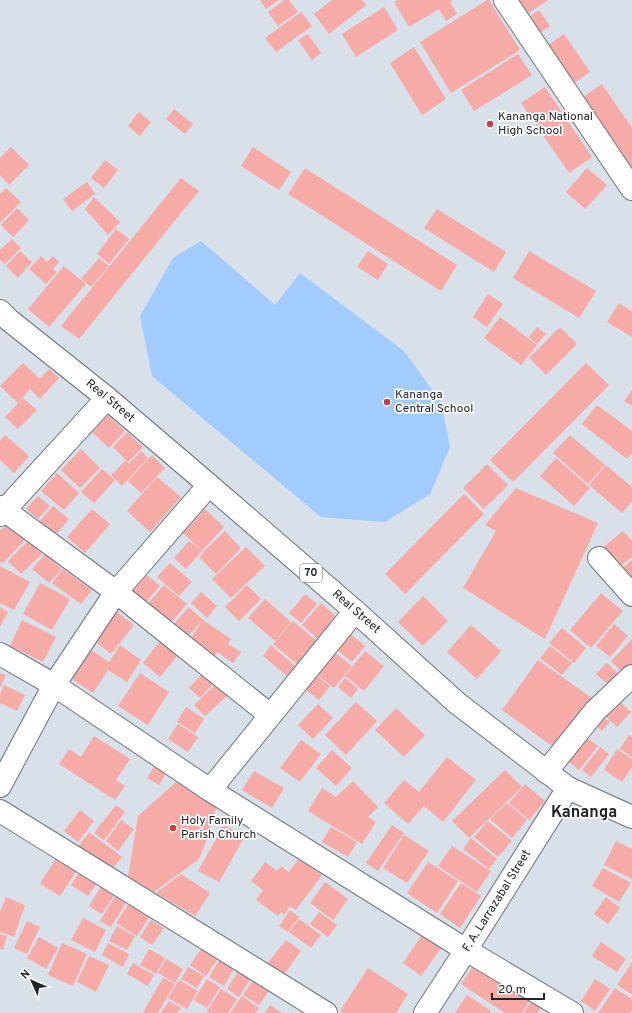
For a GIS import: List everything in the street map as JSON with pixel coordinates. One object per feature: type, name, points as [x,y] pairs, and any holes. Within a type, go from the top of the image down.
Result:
[{"type":"main road","points":[[505,0],[632,189]]},
{"type":"main road","name":"Real Street","points":[[0,311],[9,320],[107,398],[209,485],[355,611],[457,703],[568,788],[632,817]]},
{"type":"main road","points":[[107,398],[1,511],[116,592],[270,715]]},
{"type":"main road","points":[[0,786],[54,685],[116,592],[209,485]]},
{"type":"main road","points":[[599,558],[632,595]]},
{"type":"main road","points":[[210,790],[355,611]]},
{"type":"main road","points":[[0,654],[54,685],[210,790],[466,950],[572,1013]]},
{"type":"main road","points":[[546,772],[595,711],[632,676]]},
{"type":"main road","name":"F. A. Larrazabal Street","points":[[425,1013],[568,788]]},
{"type":"main road","points":[[0,811],[326,1013]]},
{"type":"shaded area","points":[[201,241],[275,305],[300,273],[404,351],[441,402],[450,447],[430,494],[385,522],[321,517],[152,376],[140,316],[173,258]]},
{"type":"building","points":[[260,0],[279,0],[266,9]]},
{"type":"building","points":[[284,0],[289,0],[298,12],[278,26],[268,12]]},
{"type":"building","points":[[332,0],[362,0],[366,5],[329,34],[314,14]]},
{"type":"building","points":[[398,0],[454,0],[450,2],[457,14],[446,21],[439,9],[409,27],[394,2]]},
{"type":"building","points":[[489,0],[520,50],[451,93],[420,42]]},
{"type":"building","points":[[513,0],[548,0],[524,16]]},
{"type":"building","points":[[384,7],[398,30],[356,57],[342,34]]},
{"type":"building","points":[[539,10],[550,26],[537,35],[526,19]]},
{"type":"building","points":[[301,12],[312,26],[276,52],[265,38]]},
{"type":"building","points":[[308,34],[321,53],[312,60],[298,40]]},
{"type":"building","points":[[564,34],[590,72],[567,88],[541,50]]},
{"type":"building","points":[[414,47],[446,99],[422,115],[390,63]]},
{"type":"building","points":[[518,54],[532,75],[474,111],[461,90]]},
{"type":"building","points":[[602,84],[632,128],[632,178],[576,102]]},
{"type":"building","points":[[545,87],[592,157],[569,173],[521,103]]},
{"type":"building","points":[[174,109],[193,124],[185,134],[166,119]]},
{"type":"building","points":[[139,112],[151,122],[140,136],[128,126]]},
{"type":"building","points":[[11,147],[29,165],[9,185],[0,175],[0,158]]},
{"type":"building","points":[[253,147],[291,172],[279,190],[241,166]]},
{"type":"building","points":[[105,160],[118,170],[104,188],[91,178]]},
{"type":"building","points":[[305,168],[457,265],[441,291],[288,194]]},
{"type":"building","points":[[587,168],[607,185],[585,209],[566,192]]},
{"type":"building","points":[[181,178],[199,191],[79,339],[61,326]]},
{"type":"building","points":[[87,182],[95,194],[72,211],[63,199]]},
{"type":"building","points":[[6,188],[21,202],[0,223],[0,194]]},
{"type":"building","points":[[94,197],[120,222],[108,235],[85,209]]},
{"type":"building","points":[[17,208],[29,220],[13,237],[1,225]]},
{"type":"building","points":[[437,209],[506,252],[494,272],[424,228]]},
{"type":"building","points":[[116,229],[129,239],[109,264],[97,254]]},
{"type":"building","points":[[12,239],[21,248],[5,264],[0,260],[0,250]]},
{"type":"building","points":[[20,251],[32,262],[18,278],[6,266]]},
{"type":"building","points":[[368,251],[388,264],[378,280],[357,267]]},
{"type":"building","points":[[529,251],[596,291],[579,318],[513,278]]},
{"type":"building","points":[[41,256],[47,262],[53,256],[59,262],[53,269],[57,272],[46,284],[29,269]]},
{"type":"building","points":[[99,258],[109,266],[91,287],[81,279]]},
{"type":"building","points":[[64,266],[86,284],[49,327],[28,309]]},
{"type":"building","points":[[488,294],[503,304],[487,327],[473,317]]},
{"type":"building","points":[[619,303],[632,311],[632,337],[607,322]]},
{"type":"building","points":[[500,317],[537,345],[521,365],[484,338]]},
{"type":"building","points":[[537,327],[546,334],[537,344],[529,337]]},
{"type":"building","points":[[560,327],[577,344],[546,375],[529,358]]},
{"type":"building","points":[[23,363],[40,379],[49,369],[59,378],[40,399],[30,389],[18,403],[0,386]]},
{"type":"building","points":[[586,363],[609,385],[513,482],[490,460]]},
{"type":"building","points":[[632,390],[632,406],[624,401]]},
{"type":"building","points":[[23,398],[37,410],[18,429],[5,417]]},
{"type":"building","points":[[597,405],[632,431],[632,453],[627,459],[582,424]]},
{"type":"building","points":[[108,415],[125,431],[109,448],[92,432]]},
{"type":"building","points":[[127,432],[143,447],[128,462],[113,447]]},
{"type":"building","points":[[5,435],[29,456],[14,473],[0,460],[0,441]]},
{"type":"building","points":[[570,435],[605,465],[588,484],[553,453]]},
{"type":"building","points":[[81,449],[100,468],[80,488],[61,470]]},
{"type":"building","points":[[141,451],[148,458],[122,486],[111,475],[126,460],[129,464]]},
{"type":"building","points":[[152,455],[165,468],[141,493],[128,481]]},
{"type":"building","points":[[556,458],[590,488],[574,506],[540,476]]},
{"type":"building","points":[[487,464],[508,485],[484,509],[463,488]]},
{"type":"building","points":[[606,465],[632,487],[632,501],[622,513],[589,485]]},
{"type":"building","points":[[102,469],[115,480],[94,503],[81,492]]},
{"type":"building","points":[[57,473],[79,493],[64,510],[41,491]]},
{"type":"building","points":[[157,477],[181,497],[150,532],[127,511]]},
{"type":"building","points":[[516,488],[598,523],[545,639],[463,588],[496,531],[485,525]]},
{"type":"building","points":[[464,494],[484,514],[405,594],[385,574]]},
{"type":"building","points":[[38,496],[50,506],[38,519],[26,509]]},
{"type":"building","points":[[53,506],[69,519],[54,537],[38,523]]},
{"type":"building","points":[[92,509],[110,524],[85,553],[67,537]]},
{"type":"building","points":[[205,509],[224,527],[202,551],[183,533]]},
{"type":"building","points":[[9,522],[27,538],[3,563],[0,562],[0,531]]},
{"type":"building","points":[[225,531],[241,548],[216,574],[199,557],[203,553],[204,554],[203,552]]},
{"type":"building","points":[[623,531],[632,541],[632,557],[618,568],[601,549]]},
{"type":"building","points":[[28,541],[42,554],[21,574],[8,561]]},
{"type":"building","points":[[189,541],[202,551],[186,569],[174,558]]},
{"type":"building","points":[[246,547],[265,566],[231,598],[212,579]]},
{"type":"building","points":[[45,554],[62,569],[49,583],[32,569]]},
{"type":"building","points":[[632,560],[632,583],[620,570]]},
{"type":"building","points":[[170,563],[192,582],[179,596],[157,577]]},
{"type":"building","points":[[0,566],[30,582],[14,610],[0,603]]},
{"type":"building","points":[[63,569],[92,590],[81,604],[52,583]]},
{"type":"building","points":[[147,575],[160,586],[143,605],[130,594]]},
{"type":"building","points":[[40,583],[70,599],[52,630],[23,614]]},
{"type":"building","points":[[164,585],[187,604],[169,625],[146,606]]},
{"type":"building","points":[[247,585],[261,599],[239,621],[225,607]]},
{"type":"building","points":[[201,592],[217,606],[207,618],[191,603]]},
{"type":"building","points":[[601,593],[623,611],[591,648],[570,630]]},
{"type":"building","points":[[305,594],[317,604],[301,623],[289,613]]},
{"type":"building","points":[[423,596],[448,621],[423,646],[398,622]]},
{"type":"building","points":[[265,599],[291,622],[275,641],[248,618]]},
{"type":"building","points":[[321,603],[338,618],[319,640],[302,625]]},
{"type":"building","points":[[0,607],[8,612],[0,627]]},
{"type":"building","points":[[189,607],[203,620],[185,639],[171,627]]},
{"type":"building","points":[[116,611],[134,625],[111,654],[93,640]]},
{"type":"building","points":[[22,620],[56,637],[43,662],[10,646]]},
{"type":"building","points":[[203,620],[231,639],[228,644],[241,652],[233,663],[217,652],[213,659],[188,642]]},
{"type":"building","points":[[293,621],[318,642],[298,665],[273,644]]},
{"type":"building","points":[[614,624],[628,636],[610,657],[596,646]]},
{"type":"building","points":[[471,625],[501,651],[477,679],[447,652]]},
{"type":"building","points":[[562,628],[586,648],[574,663],[549,643]]},
{"type":"building","points":[[349,633],[365,646],[352,662],[336,649]]},
{"type":"building","points":[[632,639],[632,669],[626,676],[611,661]]},
{"type":"building","points":[[160,641],[177,656],[160,677],[143,663]]},
{"type":"building","points":[[120,645],[141,660],[127,682],[108,670],[93,693],[69,677],[88,648],[109,662]]},
{"type":"building","points":[[271,645],[295,666],[287,676],[263,656]]},
{"type":"building","points":[[550,646],[572,663],[562,675],[540,658]]},
{"type":"building","points":[[333,651],[352,666],[334,688],[315,673]]},
{"type":"building","points":[[365,651],[384,666],[364,691],[345,676]]},
{"type":"building","points":[[538,660],[595,700],[559,751],[502,710]]},
{"type":"building","points":[[607,663],[623,678],[613,689],[596,674]]},
{"type":"building","points":[[0,673],[6,675],[0,688]]},
{"type":"building","points":[[140,673],[169,692],[148,725],[118,706]]},
{"type":"building","points":[[202,674],[213,684],[200,698],[189,688]]},
{"type":"building","points":[[315,674],[330,686],[319,700],[303,688]]},
{"type":"building","points":[[345,678],[358,689],[351,698],[338,687]]},
{"type":"building","points":[[216,684],[227,696],[205,716],[194,705]]},
{"type":"building","points":[[4,685],[25,695],[17,711],[0,703],[0,694]]},
{"type":"building","points":[[618,700],[631,712],[617,727],[604,715]]},
{"type":"building","points":[[356,702],[377,721],[346,755],[325,735]]},
{"type":"building","points":[[318,704],[333,718],[313,739],[298,725]]},
{"type":"building","points":[[186,707],[204,719],[195,733],[177,722]]},
{"type":"building","points":[[396,708],[425,735],[404,757],[375,730]]},
{"type":"building","points":[[603,717],[610,722],[602,731],[595,725]]},
{"type":"building","points":[[178,724],[198,737],[188,752],[168,739]]},
{"type":"building","points":[[629,735],[632,737],[632,757],[620,749]]},
{"type":"building","points":[[94,736],[130,759],[116,780],[125,786],[115,800],[59,764],[69,749],[81,757]]},
{"type":"building","points":[[586,737],[598,746],[579,770],[568,761]]},
{"type":"building","points":[[301,740],[321,754],[300,782],[280,768]]},
{"type":"building","points":[[600,747],[609,754],[591,777],[582,770]]},
{"type":"building","points":[[617,749],[632,759],[632,767],[622,782],[604,770]]},
{"type":"building","points":[[332,750],[352,768],[336,786],[316,768]]},
{"type":"building","points":[[447,757],[476,780],[443,822],[424,806],[408,824],[384,803],[404,780],[419,792]]},
{"type":"building","points":[[155,765],[167,772],[159,785],[147,778]]},
{"type":"building","points":[[505,770],[522,787],[469,838],[452,821]]},
{"type":"building","points":[[254,771],[284,788],[272,808],[242,790]]},
{"type":"building","points":[[353,781],[378,807],[368,817],[376,822],[362,844],[308,811],[322,788],[336,797]]},
{"type":"building","name":"Holy Family Parish Church","points":[[176,782],[217,805],[207,839],[199,859],[154,892],[128,877],[138,816]]},
{"type":"building","points":[[525,784],[545,801],[529,820],[509,803]]},
{"type":"building","points":[[507,803],[527,820],[512,838],[490,819]]},
{"type":"building","points":[[116,805],[125,812],[104,840],[94,833]]},
{"type":"building","points":[[80,810],[94,821],[78,842],[64,831]]},
{"type":"building","points":[[121,820],[134,829],[118,851],[106,841]]},
{"type":"building","points":[[488,821],[512,841],[498,857],[474,837]]},
{"type":"building","points":[[224,825],[245,836],[219,882],[198,871]]},
{"type":"building","points":[[392,825],[404,833],[378,871],[366,863]]},
{"type":"building","points":[[331,827],[357,842],[348,857],[322,842]]},
{"type":"building","points":[[89,832],[122,857],[110,872],[78,847]]},
{"type":"building","points":[[404,835],[429,851],[407,883],[383,868]]},
{"type":"building","points":[[471,838],[497,859],[489,869],[463,849]]},
{"type":"building","points":[[616,841],[632,849],[632,879],[604,865]]},
{"type":"building","points":[[452,846],[491,871],[477,892],[438,866]]},
{"type":"building","points":[[57,857],[77,870],[60,896],[40,884]]},
{"type":"building","points":[[299,858],[322,875],[296,910],[290,906],[284,915],[281,912],[278,916],[256,900],[263,890],[251,881],[265,862],[277,871],[281,866],[289,872]]},
{"type":"building","points":[[428,862],[458,881],[437,913],[407,893]]},
{"type":"building","points":[[82,868],[99,880],[88,896],[71,885]]},
{"type":"building","points":[[603,868],[631,883],[619,902],[592,886]]},
{"type":"building","points":[[181,874],[210,893],[195,916],[156,893]]},
{"type":"building","points":[[325,882],[348,899],[333,920],[310,903]]},
{"type":"building","points":[[461,883],[481,896],[460,928],[440,914]]},
{"type":"building","points":[[102,885],[115,894],[102,914],[89,906]]},
{"type":"building","points":[[116,895],[127,901],[111,927],[100,921]]},
{"type":"building","points":[[6,897],[25,905],[14,937],[0,932],[0,913]]},
{"type":"building","points":[[606,897],[620,908],[608,924],[594,914]]},
{"type":"building","points":[[129,903],[150,916],[137,936],[116,923]]},
{"type":"building","points":[[290,910],[299,917],[288,932],[279,926]]},
{"type":"building","points":[[319,912],[337,925],[328,937],[310,924]]},
{"type":"building","points":[[83,918],[106,930],[95,952],[71,940]]},
{"type":"building","points":[[299,919],[321,935],[311,948],[289,932]]},
{"type":"building","points":[[151,920],[164,928],[152,945],[140,937]]},
{"type":"building","points":[[27,921],[40,927],[27,954],[14,948]]},
{"type":"building","points":[[117,926],[135,936],[127,950],[109,941]]},
{"type":"building","points":[[0,934],[7,936],[3,950],[0,949]]},
{"type":"building","points":[[422,935],[441,948],[421,976],[403,963]]},
{"type":"building","points":[[39,937],[58,948],[46,969],[27,958]]},
{"type":"building","points":[[286,940],[301,951],[283,976],[267,964]]},
{"type":"building","points":[[601,942],[626,959],[617,972],[592,956]]},
{"type":"building","points":[[62,943],[87,954],[73,986],[48,975]]},
{"type":"building","points":[[108,943],[129,954],[123,967],[102,955]]},
{"type":"building","points":[[202,948],[218,958],[206,976],[190,965]]},
{"type":"building","points":[[149,949],[165,958],[156,974],[140,965]]},
{"type":"building","points":[[89,956],[109,965],[96,992],[77,982]]},
{"type":"building","points":[[221,957],[236,965],[224,986],[209,977]]},
{"type":"building","points":[[166,959],[183,969],[175,983],[158,973]]},
{"type":"building","points":[[632,962],[632,993],[631,994],[617,985]]},
{"type":"building","points":[[133,963],[154,975],[148,986],[127,974]]},
{"type":"building","points":[[474,965],[530,1001],[522,1013],[505,1013],[461,984]]},
{"type":"building","points":[[188,967],[204,976],[197,988],[181,979]]},
{"type":"building","points":[[368,968],[408,994],[396,1013],[344,1013],[340,1011]]},
{"type":"building","points":[[239,970],[251,978],[239,997],[227,989]]},
{"type":"building","points":[[163,978],[175,984],[158,1013],[143,1012]]},
{"type":"building","points":[[207,979],[220,987],[207,1008],[194,1000]]},
{"type":"building","points":[[254,979],[270,989],[259,1005],[243,995]]},
{"type":"building","points":[[595,979],[610,989],[595,1011],[581,1001]]},
{"type":"building","points":[[179,980],[198,991],[187,1009],[168,998]]},
{"type":"building","points":[[615,988],[632,999],[632,1011],[630,1013],[598,1013]]},
{"type":"building","points":[[221,989],[237,999],[228,1013],[209,1013],[207,1011]]},
{"type":"building","points":[[467,995],[491,1011],[490,1013],[455,1013]]},
{"type":"building","points":[[242,996],[259,1008],[255,1013],[230,1013]]},
{"type":"building","points":[[169,1001],[181,1008],[177,1013],[161,1013]]},
{"type":"building","points":[[532,1001],[542,1007],[537,1013],[523,1013]]},
{"type":"building","points":[[270,1005],[282,1013],[265,1013]]},
{"type":"place","name":"Kananga National High School","points":[[490,124]]},
{"type":"place","name":"Kananga Central School","points":[[387,402]]},
{"type":"place","name":"Holy Family Parish Church","points":[[173,828]]},
{"type":"district","name":"Kananga","points":[[584,813]]}]
